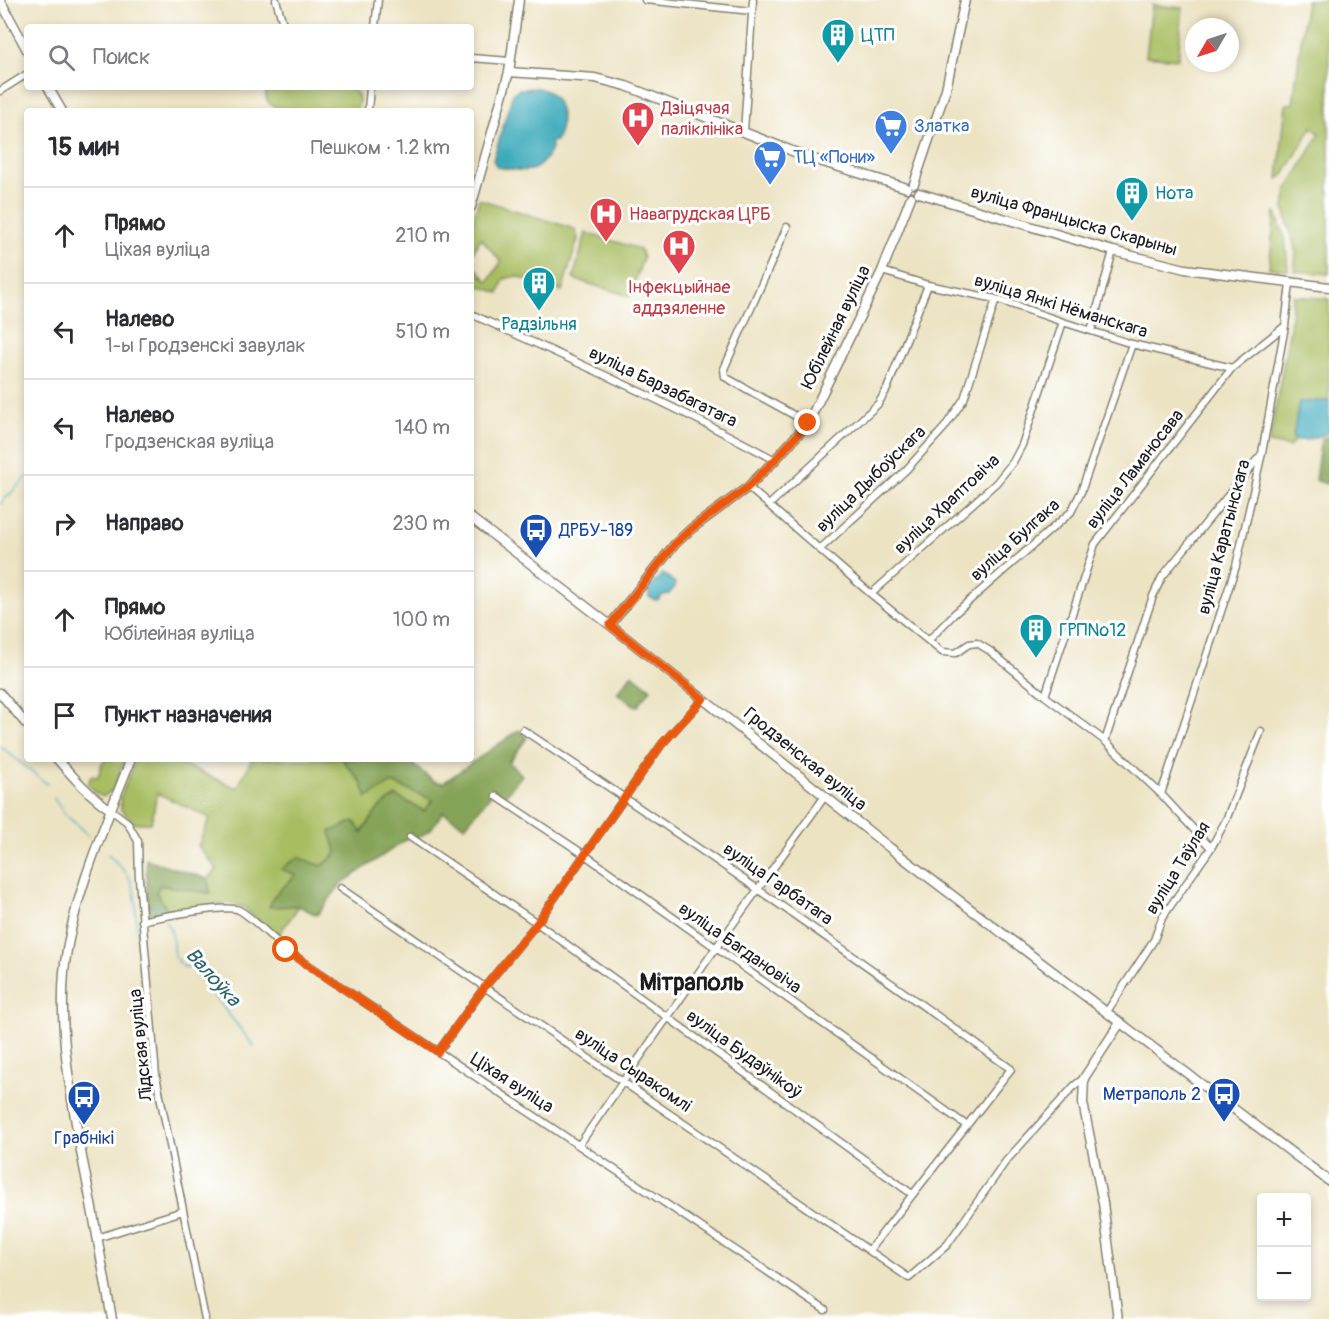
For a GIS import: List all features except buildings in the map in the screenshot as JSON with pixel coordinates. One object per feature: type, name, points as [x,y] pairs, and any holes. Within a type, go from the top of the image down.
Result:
[{"type":"street","points":[[0,0],[24,44]]},
{"type":"street","points":[[276,0],[283,24]]},
{"type":"street","points":[[375,24],[378,0]]},
{"type":"street","points":[[474,196],[509,72],[519,0]]},
{"type":"street","points":[[645,0],[752,11]]},
{"type":"street","points":[[744,131],[753,0]]},
{"type":"street","name":"Юбілейная вуліца","points":[[610,625],[675,544],[691,529],[748,487],[808,423],[882,271],[946,89],[965,0]]},
{"type":"street","points":[[474,58],[510,61]]},
{"type":"street","name":"вуліца Францыска Скарыны","points":[[509,72],[595,78],[616,83],[810,158],[1113,251],[1185,269],[1329,287]]},
{"type":"street","points":[[0,91],[24,76]]},
{"type":"street","points":[[50,90],[60,108]]},
{"type":"street","points":[[368,108],[370,90]]},
{"type":"street","points":[[787,227],[724,369],[725,377],[808,423]]},
{"type":"street","points":[[1091,331],[1113,251]]},
{"type":"street","name":"вуліца Янкі Нёманскага","points":[[882,271],[928,285],[996,299],[1132,344],[1232,368]]},
{"type":"street","name":"вуліца Каратынскага","points":[[1161,794],[1236,566],[1262,453],[1285,326],[1290,282]]},
{"type":"street","points":[[769,505],[878,404],[887,389],[928,285]]},
{"type":"street","name":"вуліца Дыбоўскага","points":[[820,549],[906,470],[944,428],[964,399],[996,299]]},
{"type":"street","name":"вуліца Барзабагатага","points":[[474,315],[652,396],[775,460]]},
{"type":"street","name":"вуліца Храптовіча","points":[[871,594],[996,483],[1013,462],[1022,445],[1063,322]]},
{"type":"street","name":"вуліца Ламаносава","points":[[1045,696],[1095,544],[1232,368],[1285,326]]},
{"type":"street","name":"вуліца Булгака","points":[[929,640],[954,614],[1071,512],[1081,492],[1132,344]]},
{"type":"street","points":[[1105,741],[1153,596],[1162,578],[1262,453]]},
{"type":"street","points":[[748,487],[871,594],[942,652],[956,653],[969,644],[977,643],[990,651],[1105,741],[1161,794],[1211,848]]},
{"type":"street","name":"Гродзенская вуліца","points":[[474,520],[825,796],[1106,1013],[1329,1181]]},
{"type":"street","points":[[0,693],[24,721]]},
{"type":"street","points":[[438,1052],[484,988],[537,923],[662,744],[703,699]]},
{"type":"street","name":"вуліца Гарбатага","points":[[523,730],[759,889],[1011,1069],[966,1125]]},
{"type":"street","name":"вуліца Таўлая","points":[[1106,1013],[1154,940],[1162,918],[1211,848],[1226,820],[1261,731]]},
{"type":"street","points":[[59,762],[75,781],[111,810]]},
{"type":"street","points":[[112,1319],[67,1070],[63,996],[64,970],[79,898],[130,762]]},
{"type":"street","name":"вуліца Багдановіча","points":[[496,796],[585,855],[966,1125]]},
{"type":"street","points":[[579,1145],[825,796]]},
{"type":"street","name":"Лідская вуліца","points":[[111,810],[127,822],[138,841],[142,921],[156,1076],[205,1319]]},
{"type":"street","name":"вуліца Будаўнікоў","points":[[410,837],[537,923],[912,1194]]},
{"type":"street","name":"вуліца Сыракомлі","points":[[340,888],[870,1249],[909,1278],[947,1245],[1006,1161],[1084,1078]]},
{"type":"street","name":"Ціхая вуліца","points":[[142,921],[173,914],[189,914],[231,907],[241,911],[286,950],[825,1310]]},
{"type":"street","points":[[1118,1319],[1103,1203],[1083,1103],[1084,1078],[1120,1023]]},
{"type":"street","points":[[870,1249],[966,1125]]},
{"type":"street","points":[[98,1238],[183,1211]]},
{"type":"green space","points":[[1306,0],[1329,0],[1329,274],[1294,271],[1296,253],[1284,208],[1287,190],[1320,134],[1312,127],[1284,175],[1278,179],[1286,104],[1293,104]]},
{"type":"green space","points":[[1152,5],[1183,8],[1178,59],[1146,56]]},
{"type":"green space","points":[[267,90],[352,90],[359,97],[359,102],[356,108],[288,108],[271,104],[266,94]]},
{"type":"green space","points":[[479,199],[575,229],[578,239],[562,291],[516,276],[504,279],[499,293],[474,284],[474,266],[488,282],[501,262],[481,238],[474,251],[474,218]]},
{"type":"green space","points":[[1275,211],[1285,239],[1288,270],[1269,268]]},
{"type":"green space","points":[[586,233],[640,249],[643,258],[630,296],[573,279]]},
{"type":"green space","points":[[1293,296],[1329,299],[1329,401],[1299,402],[1293,437],[1295,440],[1289,447],[1269,443],[1290,328]]},
{"type":"green space","points":[[1329,437],[1329,480],[1327,484],[1315,480],[1321,438]]},
{"type":"green space","points":[[632,674],[651,689],[637,707],[617,693]]},
{"type":"green space","points":[[519,730],[527,738],[509,762],[522,775],[504,797],[495,790],[465,826],[443,812],[431,829],[418,838],[410,833],[407,839],[341,884],[317,915],[299,906],[269,907],[274,896],[296,875],[281,869],[298,857],[322,866],[337,853],[330,832],[354,821],[362,833],[379,808],[396,796],[424,811],[433,800],[392,783],[367,798],[361,782],[344,762],[410,762],[434,781],[443,783]]},
{"type":"green space","points":[[124,762],[113,790],[103,797],[88,784],[91,776],[98,777],[102,763]]},
{"type":"green space","points":[[135,762],[178,762],[237,788],[250,762],[344,762],[361,782],[392,783],[433,799],[424,812],[379,808],[361,833],[322,866],[298,857],[282,869],[297,874],[274,896],[299,906],[277,937],[243,907],[230,903],[169,912],[156,892],[160,885],[210,893],[208,879],[217,869],[198,846],[210,818],[157,793],[151,823],[134,823],[121,810],[120,798]]},
{"type":"green space","points":[[146,859],[208,879],[210,893],[160,885],[156,892],[169,912],[148,914]]},
{"type":"water","points":[[538,88],[552,96],[560,109],[561,125],[556,141],[550,142],[552,147],[547,157],[536,168],[523,171],[497,167],[493,160],[513,93],[519,89]]},
{"type":"water","points":[[1329,401],[1329,433],[1305,440],[1295,440],[1293,437],[1299,402]]},
{"type":"water","points":[[662,574],[675,583],[675,587],[669,594],[654,600],[649,597],[648,590]]},
{"type":"waterway","points":[[0,504],[24,480]]},
{"type":"waterway","name":"Валоўка","points":[[0,746],[47,784]]},
{"type":"waterway","name":"Валоўка","points":[[54,798],[64,813],[89,836]]},
{"type":"waterway","name":"Валоўка","points":[[108,854],[131,881],[136,904]]},
{"type":"waterway","points":[[136,905],[145,1039]]},
{"type":"waterway","name":"Валоўка","points":[[151,907],[159,907],[164,913]]},
{"type":"waterway","name":"Валоўка","points":[[165,920],[171,932],[176,958],[184,967],[190,966],[254,1046]]},
{"type":"place","name":"ЦТП","points":[[838,64]]},
{"type":"place","name":"Дзіцячая паліклініка","points":[[638,147]]},
{"type":"place","name":"Златка","points":[[891,155]]},
{"type":"place","name":"ТЦ «Пони»","points":[[770,186]]},
{"type":"place","name":"Нота","points":[[1132,222]]},
{"type":"place","name":"Навагрудская ЦРБ","points":[[606,243]]},
{"type":"place","name":"Інфекцыйнае аддзяленне","points":[[679,275]]},
{"type":"place","name":"Радзільня","points":[[539,312]]},
{"type":"place","name":"ДРБУ-189","points":[[536,559]]},
{"type":"place","name":"ГРП№12","points":[[1036,659]]},
{"type":"place","name":"Метраполь 2","points":[[1224,1123]]},
{"type":"place","name":"Грабнікі","points":[[84,1126]]},
{"type":"district","name":"Мітраполь","points":[[692,982]]},
{"type":"route","points":[[286,950],[438,1052],[484,988],[537,923],[662,744],[703,699],[610,625],[675,544],[691,529],[748,487],[808,423]]}]
